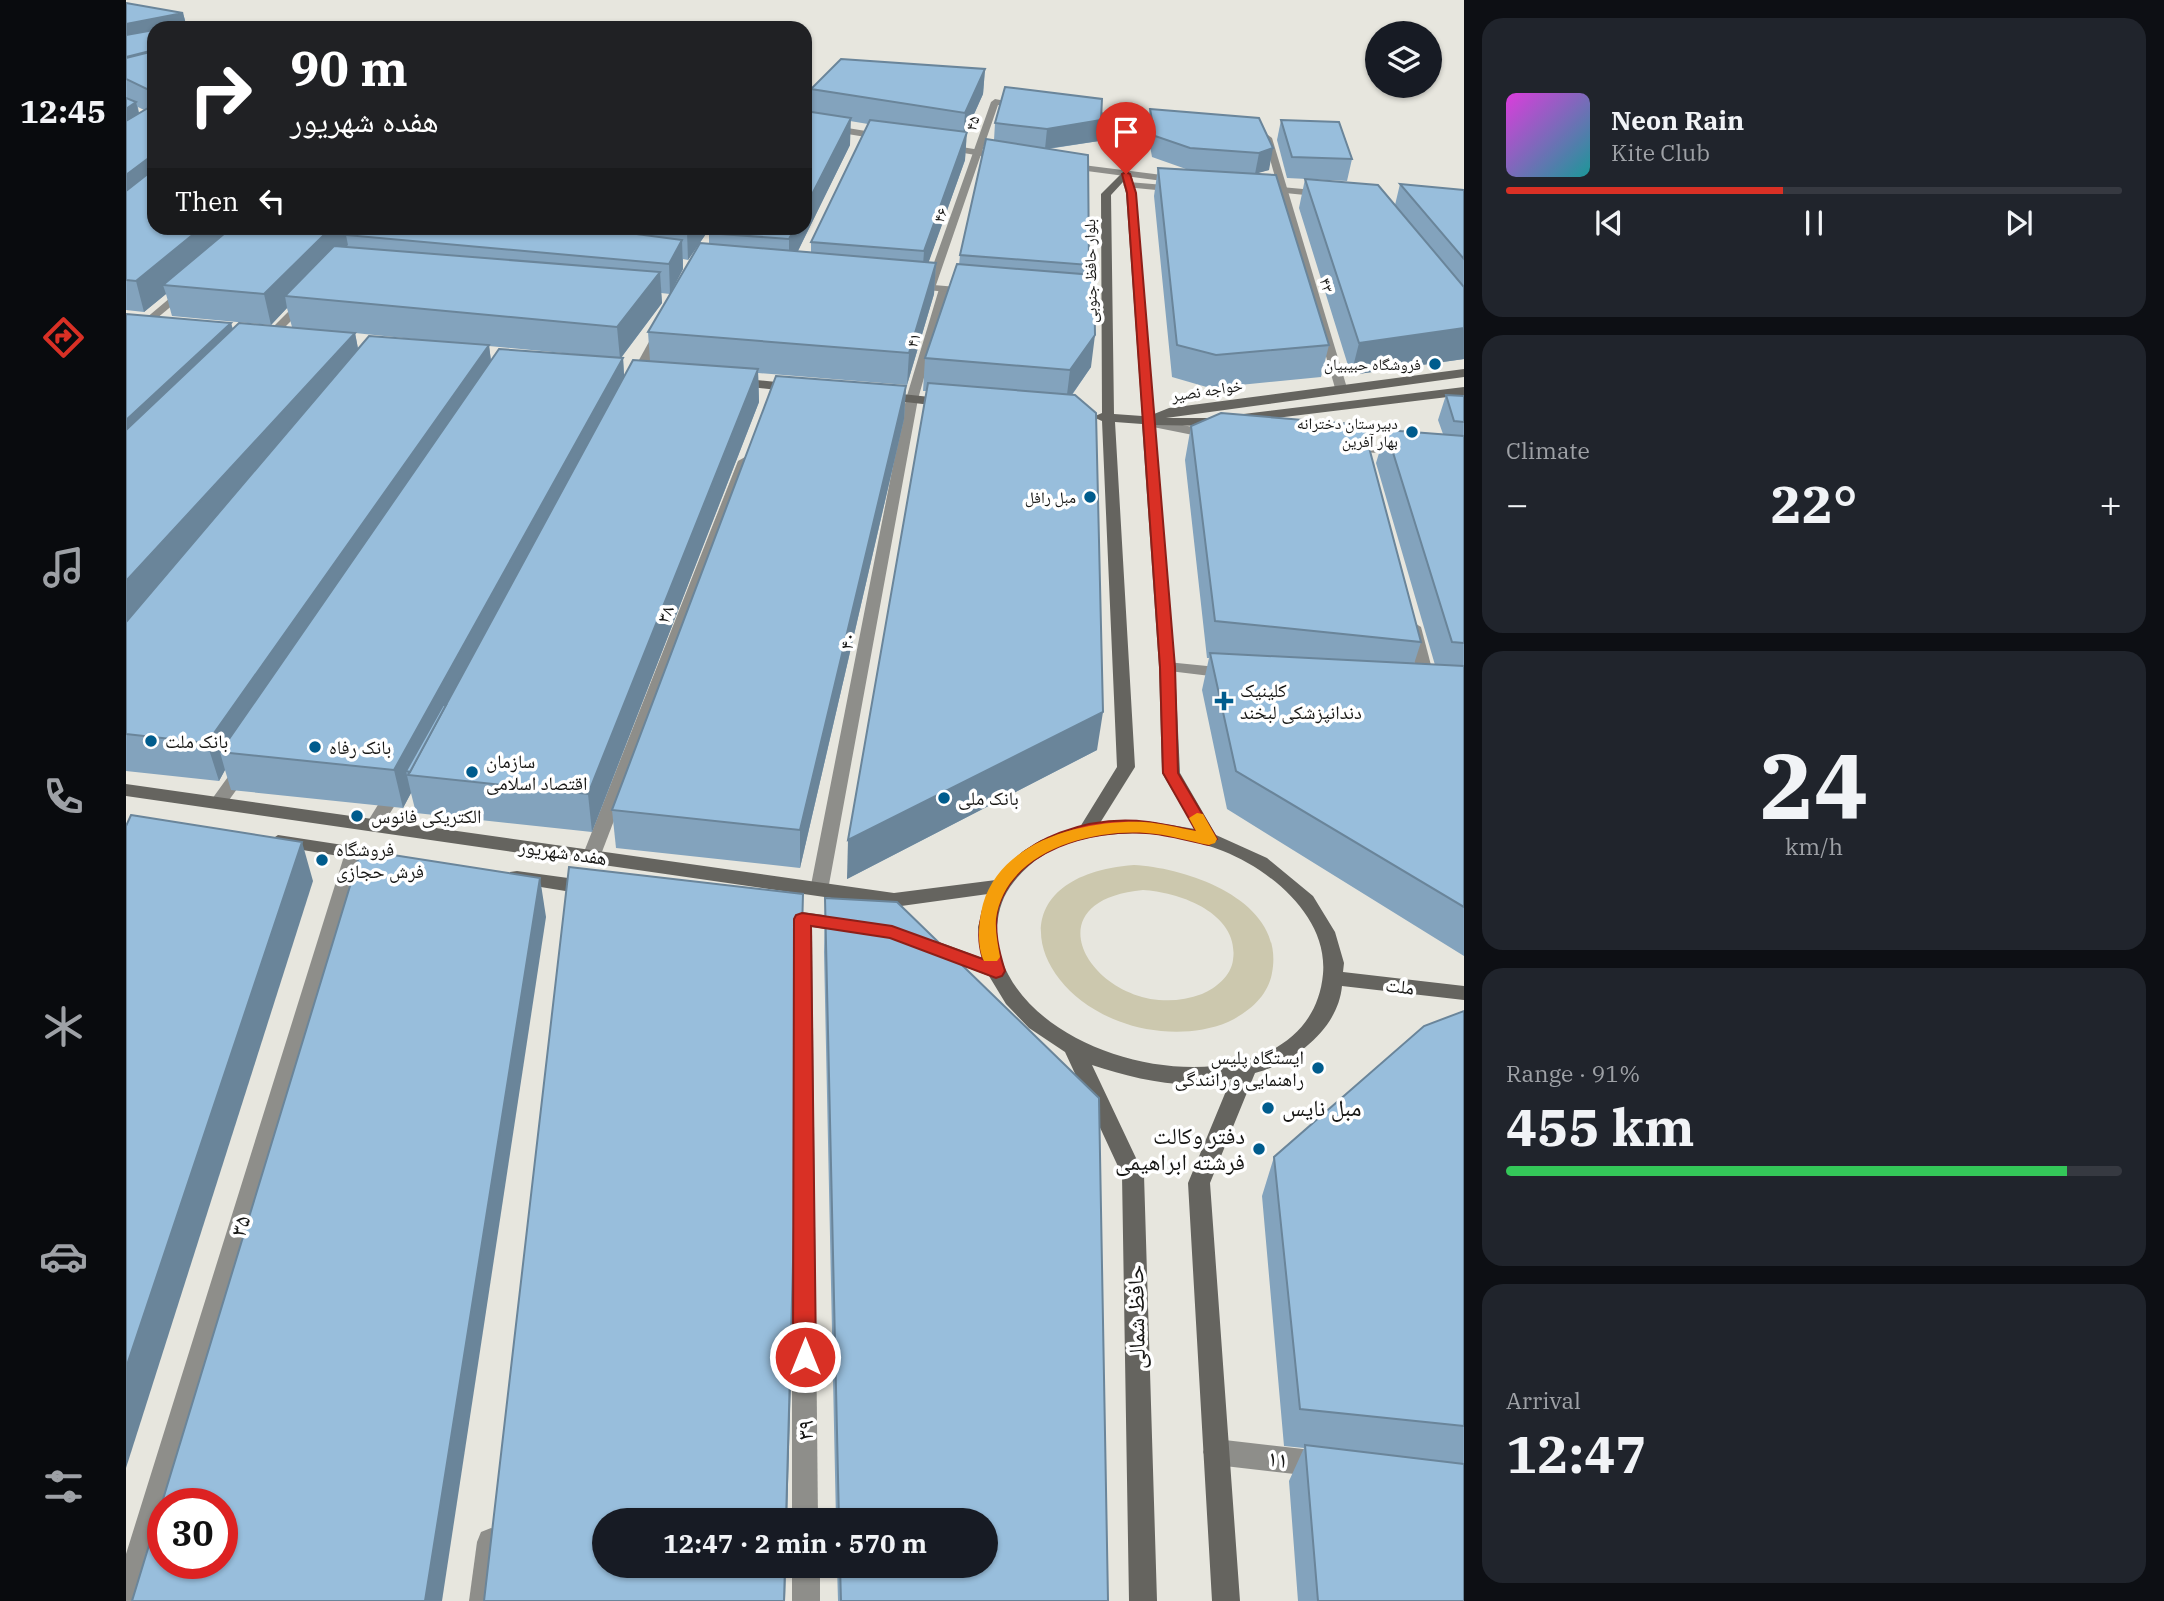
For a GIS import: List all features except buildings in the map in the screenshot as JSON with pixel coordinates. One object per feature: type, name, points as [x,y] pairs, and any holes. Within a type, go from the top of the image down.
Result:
[{"type":"main road","name":"بلوار حافظ جنوبی","points":[[1086,832],[1126,767],[1102,301],[1106,194],[1127,180]]},
{"type":"main road","points":[[1127,180],[1131,193],[1167,667],[1171,773],[1209,839]]},
{"type":"main road","points":[[126,323],[160,326]]},
{"type":"main road","name":"خواجه نصیر","points":[[1147,422],[1169,412],[1464,373]]},
{"type":"main road","points":[[720,380],[771,392],[815,390]]},
{"type":"main road","name":"خواجه نصیر","points":[[1147,422],[1210,422],[1464,391]]},
{"type":"main road","points":[[871,395],[964,404]]},
{"type":"main road","points":[[1198,408],[1210,422]]},
{"type":"main road","points":[[1082,415],[1147,422]]},
{"type":"main road","name":"هفده شهریور","points":[[126,790],[894,900],[1000,886]]},
{"type":"main road","points":[[1146,827],[1209,839],[1260,862],[1301,895],[1328,935],[1334,956],[1335,978],[1329,1004],[1310,1033],[1279,1056],[1246,1069],[1198,1076],[1146,1072],[1096,1057],[1073,1047],[1026,1012],[996,971],[987,933],[990,908],[1000,886],[1020,862],[1050,843],[1086,832],[1146,827]]},
{"type":"main road","points":[[260,839],[394,859]]},
{"type":"main road","name":"هفده شهریور","points":[[501,875],[580,898],[609,891]]},
{"type":"main road","points":[[761,913],[867,928]]},
{"type":"main road","points":[[918,942],[996,971]]},
{"type":"main road","name":"ملت","points":[[1335,978],[1464,993]]},
{"type":"main road","name":"حافظ شمالی","points":[[1073,1047],[1133,1175],[1143,1601]]},
{"type":"main road","points":[[1226,1601],[1199,1183],[1246,1069]]},
{"type":"street","name":"۴۵","points":[[979,153],[995,102],[1034,107]]},
{"type":"street","points":[[1060,110],[1126,118],[1127,180]]},
{"type":"street","points":[[812,125],[893,138]]},
{"type":"street","points":[[862,146],[868,134]]},
{"type":"street","name":"۴۳","points":[[1268,138],[1341,388]]},
{"type":"street","points":[[930,145],[1019,159]]},
{"type":"street","name":"۴۶","points":[[930,288],[979,153]]},
{"type":"street","points":[[1059,164],[1127,180],[1192,186]]},
{"type":"street","points":[[1245,190],[1337,199]]},
{"type":"street","points":[[126,341],[198,281]]},
{"type":"street","points":[[903,286],[985,292]]},
{"type":"street","name":"۴۱","points":[[912,399],[943,289]]},
{"type":"street","points":[[251,355],[309,297]]},
{"type":"street","points":[[624,396],[664,324]]},
{"type":"street","name":"۴۰","points":[[819,890],[912,399]]},
{"type":"street","points":[[1147,422],[1232,437]]},
{"type":"street","points":[[1337,446],[1365,455],[1414,452]]},
{"type":"street","name":"۳۸","points":[[591,857],[749,449]]},
{"type":"street","points":[[1408,610],[1430,691]]},
{"type":"street","points":[[1167,667],[1248,675]]},
{"type":"street","points":[[218,803],[250,758]]},
{"type":"street","points":[[374,825],[402,778]]},
{"type":"street","name":"۳۵","points":[[126,1598],[354,853]]},
{"type":"street","name":"۳۹","points":[[802,919],[805,1508]]},
{"type":"street","name":"۱۱","points":[[1216,1452],[1340,1466]]},
{"type":"street","points":[[483,1601],[495,1518]]},
{"type":"street","points":[[806,1578],[806,1601]]},
{"type":"shaded area","points":[[1134,865],[1181,873],[1229,893],[1249,908],[1264,926],[1272,948],[1272,973],[1262,996],[1250,1008],[1228,1022],[1178,1032],[1118,1021],[1083,1002],[1057,976],[1043,948],[1042,920],[1056,894],[1086,875]],"holes":[[[1143,890],[1173,895],[1204,908],[1227,930],[1233,944],[1232,966],[1222,981],[1202,994],[1167,1000],[1135,995],[1108,980],[1089,960],[1081,938],[1085,916],[1105,899]]]},
{"type":"slow traffic","points":[[991,957],[987,920],[994,897],[1009,873],[1034,852],[1067,836],[1105,828],[1146,827],[1209,839],[1197,818]]},
{"type":"place","name":"فروشگاه حبیبیان","points":[[1435,364]]},
{"type":"place","name":"دبیرستان دخترانه بهار آفرین","points":[[1412,432]]},
{"type":"place","name":"مبل رافل","points":[[1090,497]]},
{"type":"place","name":"کلینیک دندانپزشکی لبخند","points":[[1224,701]]},
{"type":"place","name":"بانک ملت","points":[[151,741]]},
{"type":"place","name":"بانک رفاه","points":[[315,747]]},
{"type":"place","name":"سازمان اقتصاد اسلامی","points":[[472,772]]},
{"type":"place","name":"بانک ملی","points":[[944,798]]},
{"type":"place","name":"الکتریکی فانوس","points":[[357,816]]},
{"type":"place","name":"فروشگاه فرش حجازی","points":[[322,860]]},
{"type":"place","name":"ایستگاه پلیس راهنمایی و رانندگی","points":[[1318,1068]]},
{"type":"place","name":"مبل نایس","points":[[1268,1108]]},
{"type":"place","name":"دفتر وکالت فرشته ابراهیمی","points":[[1259,1149]]},
{"type":"route","points":[[805,1357],[802,919],[892,932],[996,971],[988,946],[987,920],[990,908],[1009,873],[1034,852],[1067,836],[1105,828],[1146,827],[1209,839],[1171,773],[1167,667],[1131,193],[1126,174]]}]
